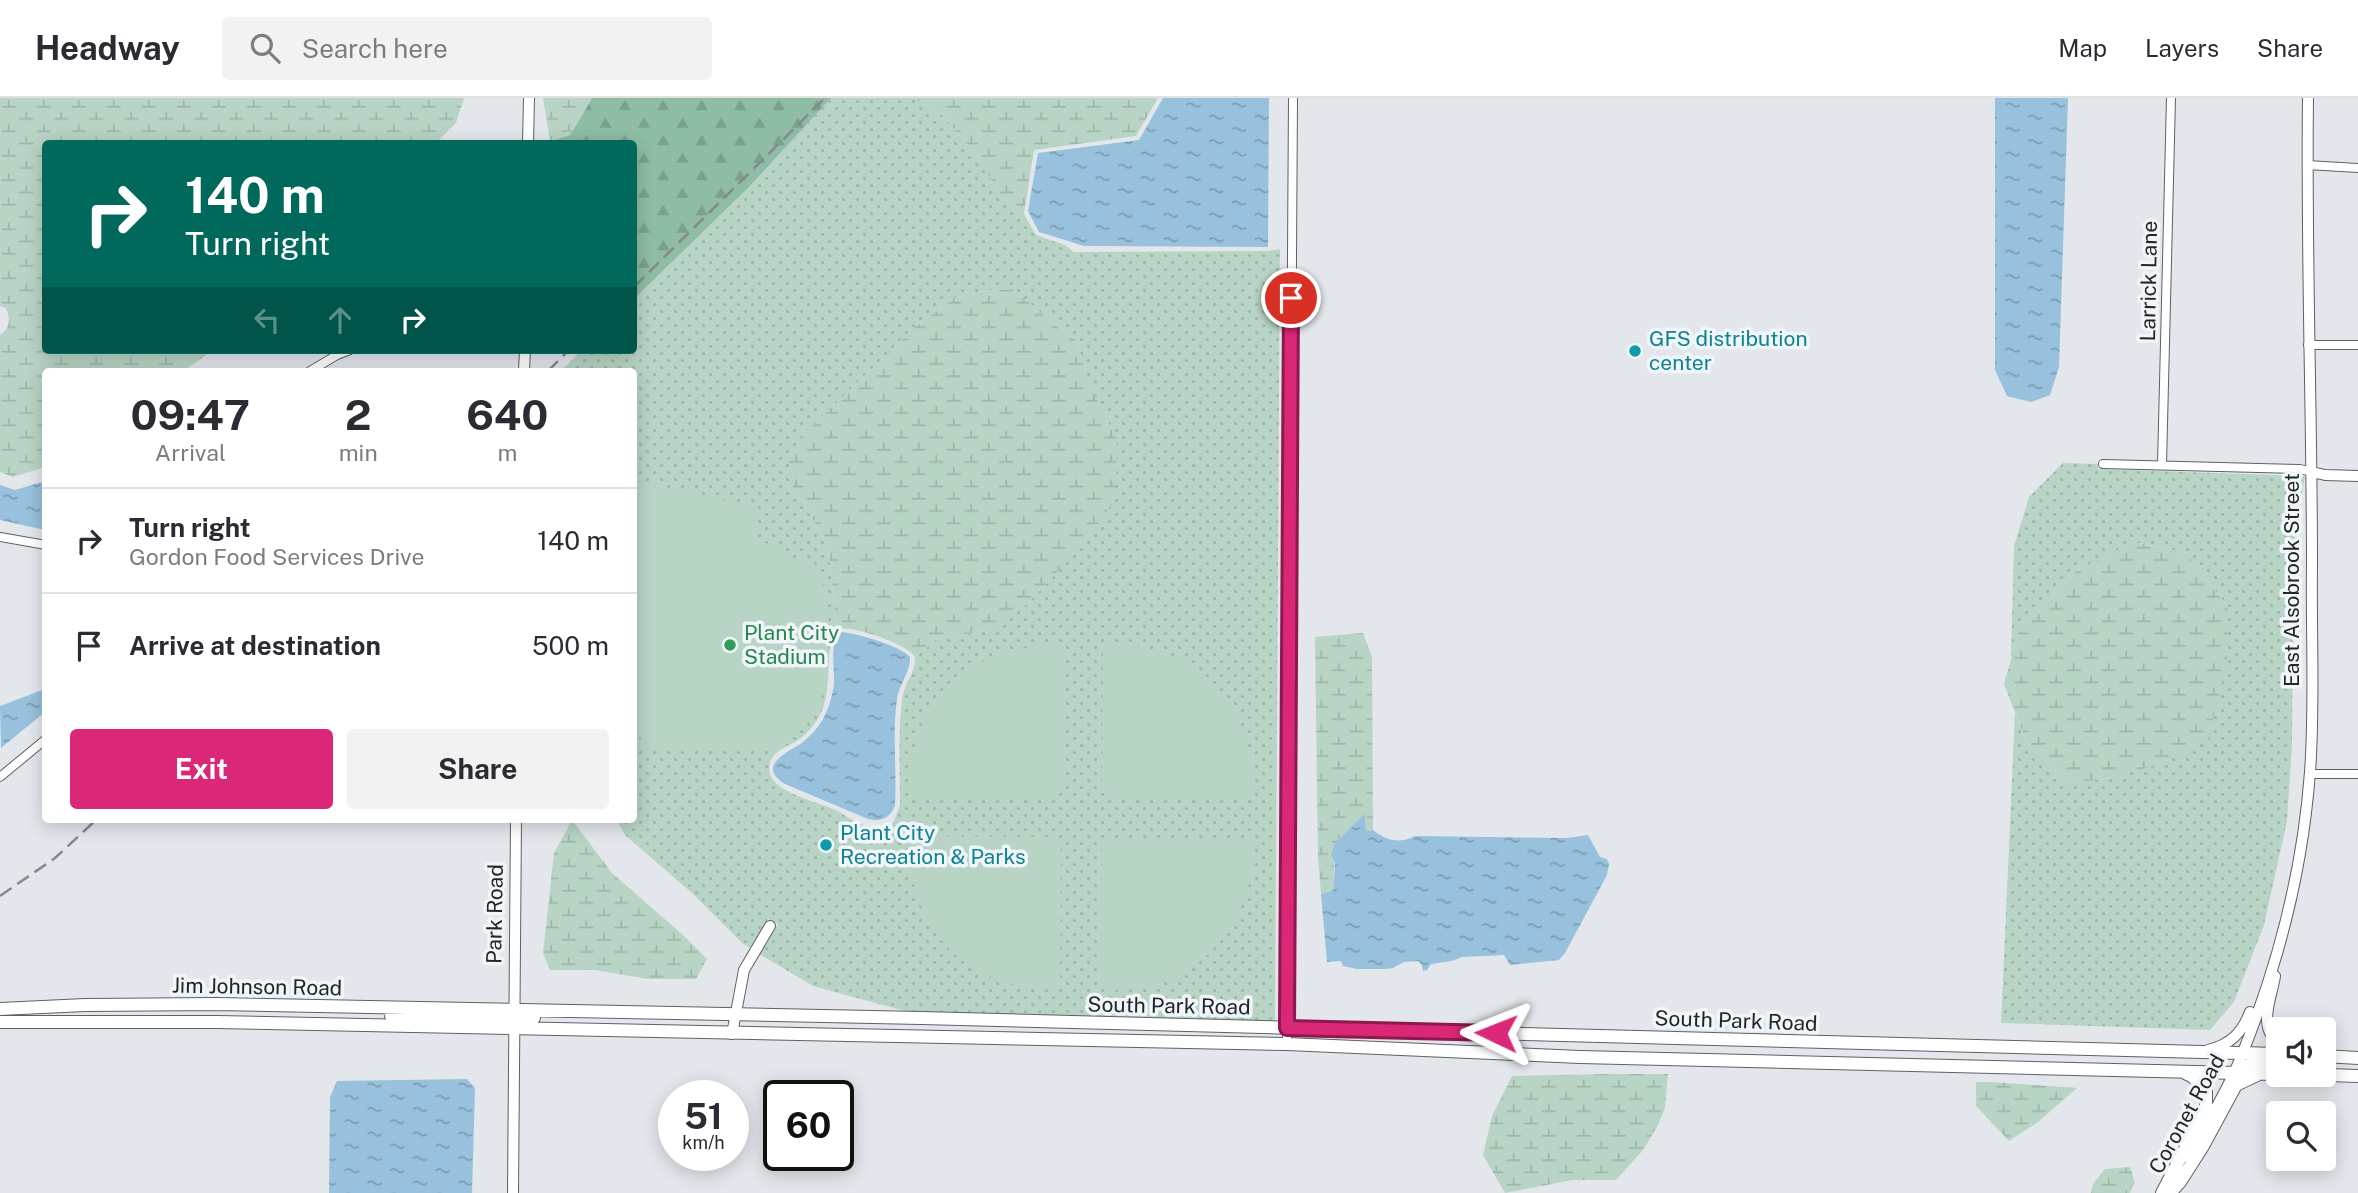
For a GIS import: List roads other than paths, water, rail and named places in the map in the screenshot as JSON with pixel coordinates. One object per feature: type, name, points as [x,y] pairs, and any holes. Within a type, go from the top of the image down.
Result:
[{"type":"main road","name":"Jim Johnson Road","points":[[0,1009],[112,1005],[369,1007],[514,1019]]},
{"type":"main road","points":[[217,1022],[240,1012],[351,1015],[369,1007]]},
{"type":"main road","name":"South Park Road","points":[[514,1019],[652,1013],[2243,1053]]},
{"type":"main road","points":[[732,1031],[761,1022],[860,1024],[884,1018]]},
{"type":"main road","name":"South Park Road","points":[[514,1019],[902,1037],[1287,1044],[1580,1057],[2233,1073]]},
{"type":"main road","name":"Jim Johnson Road","points":[[0,1022],[217,1022],[362,1026],[514,1019]]},
{"type":"main road","points":[[902,1037],[926,1025],[1118,1030],[1126,1024]]},
{"type":"main road","points":[[1119,1042],[1158,1034],[1269,1034],[1287,1028]]},
{"type":"main road","points":[[1287,1044],[1316,1034],[1339,1034],[1357,1030]]},
{"type":"main road","points":[[2075,1069],[2100,1064],[2206,1064],[2243,1053],[2266,1054]]},
{"type":"main road","points":[[2336,1059],[2358,1060]]},
{"type":"main road","points":[[2233,1073],[2252,1063],[2266,1062]]},
{"type":"main road","points":[[2165,1193],[2206,1109],[2206,1092],[2201,1084],[2181,1072]]},
{"type":"main road","points":[[2233,1073],[2266,1073]]},
{"type":"main road","points":[[2165,1193],[2180,1182],[2236,1085],[2260,1073]]},
{"type":"main road","points":[[2336,1075],[2358,1076]]},
{"type":"street","points":[[528,140],[529,98]]},
{"type":"street","points":[[1287,1044],[1293,98]]},
{"type":"street","name":"Larrick Lane","points":[[2162,465],[2171,98]]},
{"type":"street","name":"East Alsobrook Street","points":[[2243,1053],[2278,953],[2300,853],[2310,774],[2312,472],[2308,345],[2308,98]]},
{"type":"street","points":[[2307,165],[2358,168]]},
{"type":"street","points":[[2308,345],[2358,345]]},
{"type":"street","points":[[315,368],[340,354]]},
{"type":"street","points":[[2103,464],[2300,469],[2325,475],[2358,475]]},
{"type":"street","points":[[0,537],[42,544]]},
{"type":"street","points":[[0,777],[42,742]]},
{"type":"street","points":[[2310,774],[2358,774]]},
{"type":"street","name":"Park Road","points":[[513,1193],[516,823]]},
{"type":"street","points":[[732,1031],[744,970],[771,926]]},
{"type":"street","points":[[2266,1017],[2278,953]]},
{"type":"street","points":[[2198,1052],[2218,1048],[2236,1038],[2246,1023],[2266,973],[2278,953]]},
{"type":"street","name":"Coronet Road","points":[[2165,1193],[2197,1141],[2243,1053]]},
{"type":"water","points":[[1163,98],[1269,98],[1268,247],[1084,246],[1039,232],[1028,211],[1038,153],[1139,140]]},
{"type":"water","points":[[1995,98],[2068,98],[2059,367],[2050,395],[2031,402],[2007,396],[1995,370]]},
{"type":"water","points":[[42,482],[42,529],[0,520],[0,485],[15,490]]},
{"type":"water","points":[[841,632],[867,637],[910,657],[909,667],[898,693],[896,712],[895,805],[888,816],[877,820],[868,819],[785,784],[773,771],[778,759],[806,740],[824,718],[834,683],[834,644]]},
{"type":"water","points":[[42,690],[42,714],[1,748],[0,706]]},
{"type":"water","points":[[1365,814],[1366,831],[1373,830],[1393,840],[1415,836],[1567,838],[1588,835],[1600,857],[1607,859],[1607,875],[1559,960],[1510,965],[1504,955],[1462,957],[1431,964],[1423,971],[1418,961],[1404,962],[1386,969],[1357,969],[1343,966],[1341,961],[1327,962],[1321,894],[1333,891],[1335,863],[1331,855],[1335,843]]},
{"type":"water","points":[[467,1079],[475,1088],[472,1193],[329,1193],[330,1097],[337,1081]]},
{"type":"railway","points":[[637,284],[825,98]]},
{"type":"railway","points":[[551,368],[565,354]]},
{"type":"railway","points":[[0,896],[55,858],[93,823]]},
{"type":"place","name":"GFS distribution center","points":[[1635,351]]},
{"type":"place","name":"Plant City Stadium","points":[[730,645]]},
{"type":"place","name":"Plant City Recreation & Parks","points":[[826,845]]}]
